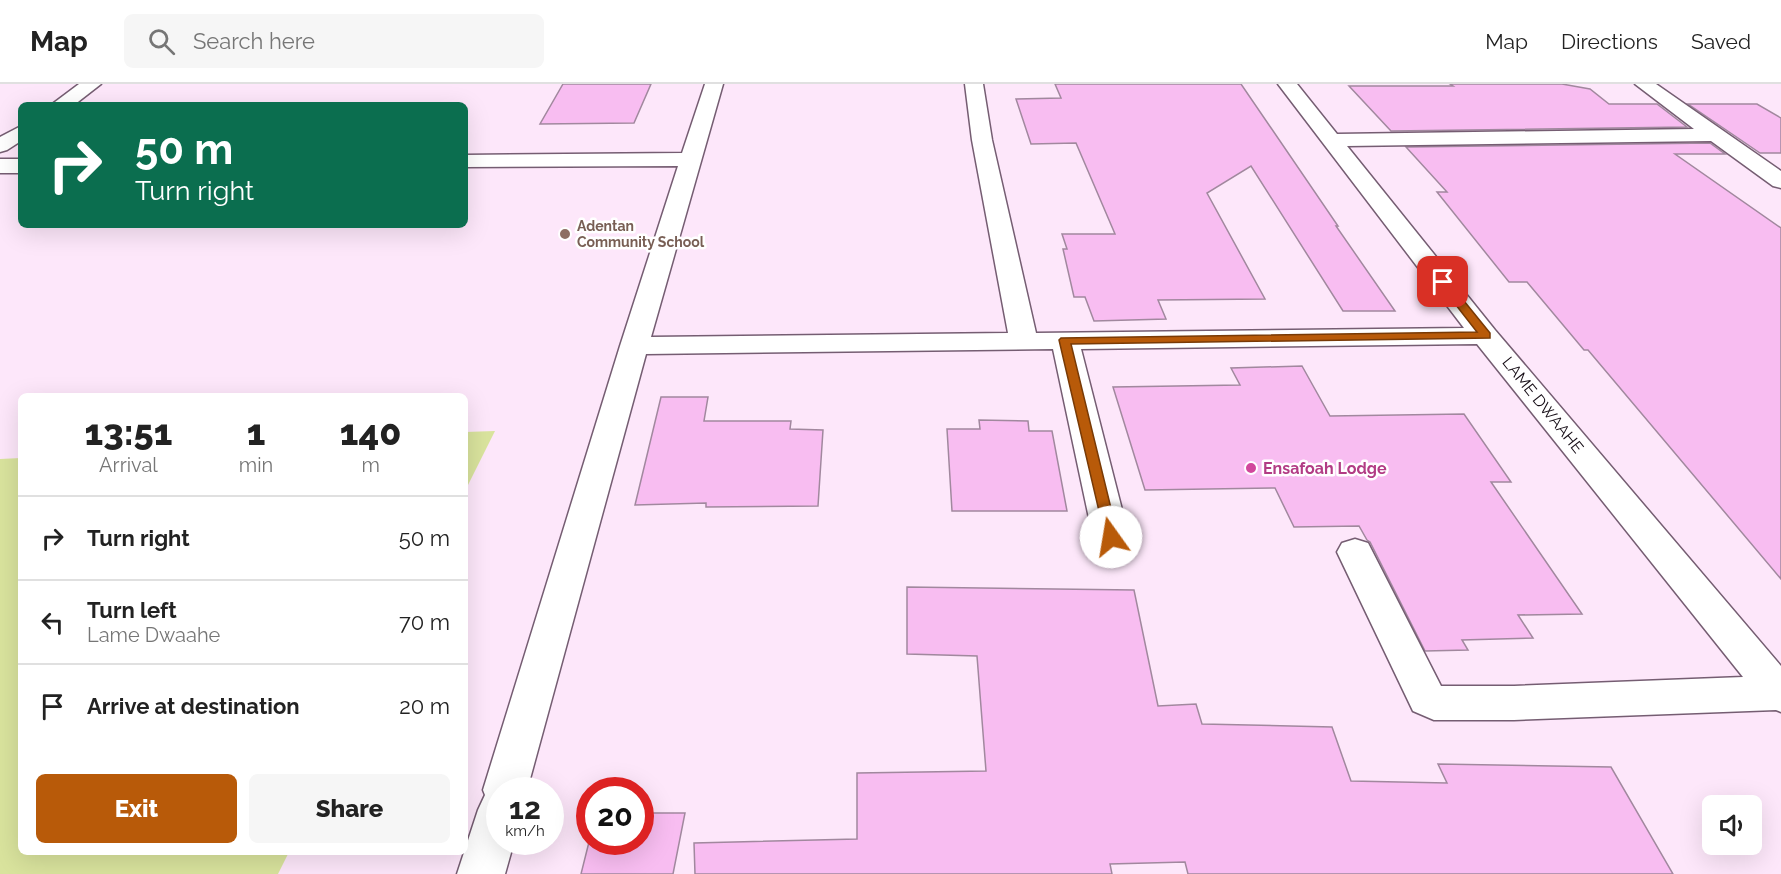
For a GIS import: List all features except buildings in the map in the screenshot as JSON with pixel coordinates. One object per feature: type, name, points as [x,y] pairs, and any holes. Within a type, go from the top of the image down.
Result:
[{"type":"street","points":[[65,102],[92,84]]},
{"type":"street","points":[[509,777],[634,346],[714,84]]},
{"type":"street","points":[[974,84],[982,140],[1024,341]]},
{"type":"street","name":"LAME DWAAHE","points":[[1287,84],[1485,336],[1780,694]]},
{"type":"street","points":[[1644,84],[1715,135],[1771,166],[1781,181]]},
{"type":"street","points":[[0,146],[18,134]]},
{"type":"street","points":[[1330,140],[1715,135]]},
{"type":"street","points":[[468,161],[691,159]]},
{"type":"street","points":[[0,166],[18,166]]},
{"type":"street","points":[[634,346],[1485,336]]},
{"type":"street","points":[[1065,340],[1111,537]]},
{"type":"street","points":[[1355,552],[1426,699],[1434,703],[1514,703],[1780,694]]},
{"type":"street","points":[[481,874],[487,855]]},
{"type":"green space","points":[[495,431],[468,485],[468,432]]},
{"type":"green space","points":[[18,458],[18,855],[288,855],[278,874],[0,874],[0,459]]},
{"type":"place","name":"Adentan Community School","points":[[565,234]]},
{"type":"place","name":"Ensafoah Lodge","points":[[1251,468]]},
{"type":"route","points":[[1111,537],[1065,340],[1485,336],[1443,282]]}]
